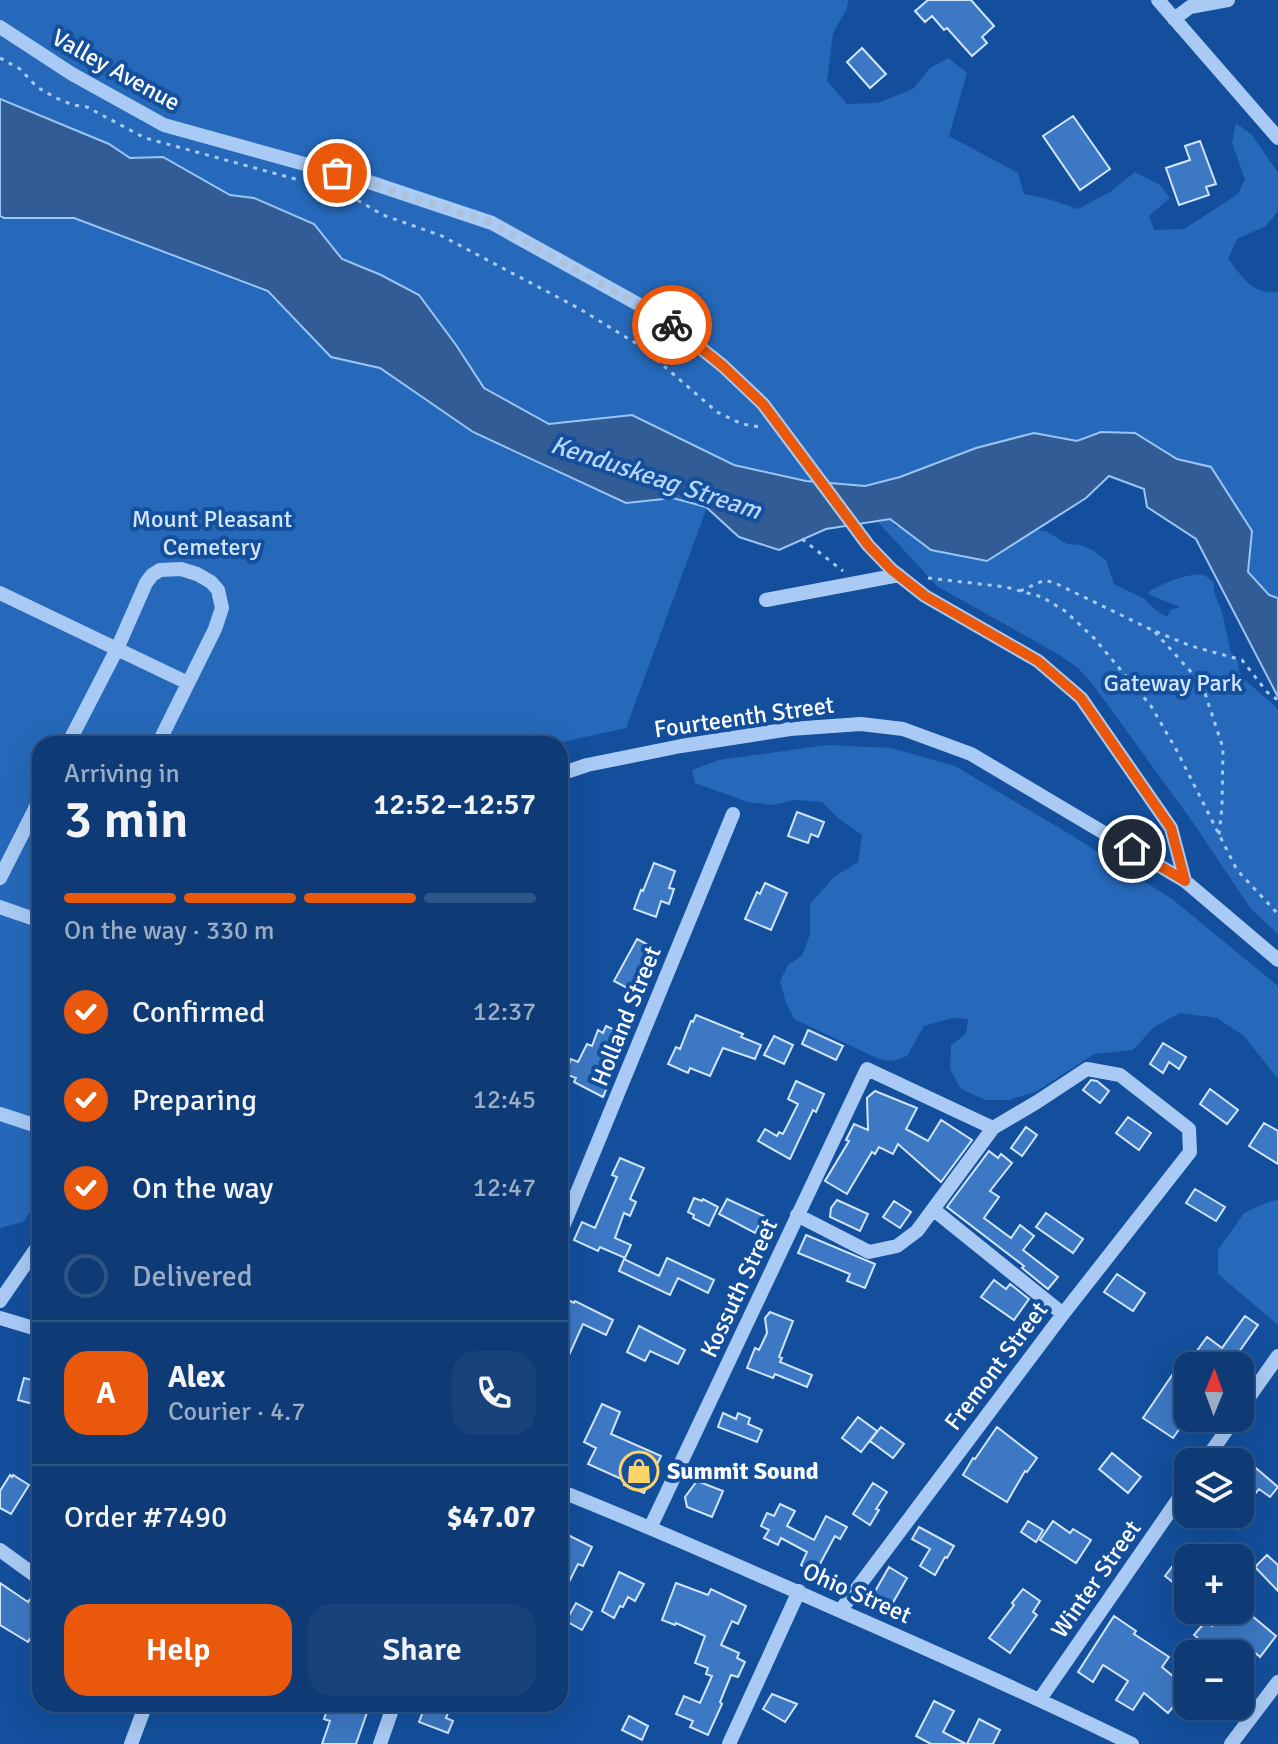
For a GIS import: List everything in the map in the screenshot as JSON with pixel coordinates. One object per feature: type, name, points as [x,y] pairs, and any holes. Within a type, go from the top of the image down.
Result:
[{"type":"street","points":[[1158,0],[1278,138]]},
{"type":"street","points":[[1174,19],[1190,7],[1221,1]]},
{"type":"street","name":"Valley Avenue","points":[[0,27],[72,74],[164,125],[366,181],[492,223],[663,318],[723,366],[763,404],[868,545],[899,575],[925,596],[1038,661],[1081,698],[1171,828],[1185,881]]},
{"type":"street","points":[[72,736],[117,649],[146,583],[160,570],[181,569],[211,582],[218,590],[222,608],[215,629],[162,736]]},
{"type":"street","points":[[766,600],[899,575]]},
{"type":"street","points":[[0,593],[188,683]]},
{"type":"street","name":"Fourteenth Street","points":[[568,771],[681,746],[790,729],[861,724],[903,729],[971,754],[1185,881]]},
{"type":"street","name":"Holland Street","points":[[568,1215],[733,814]]},
{"type":"street","points":[[0,878],[32,815]]},
{"type":"street","points":[[1185,881],[1278,960]]},
{"type":"street","points":[[0,907],[32,918]]},
{"type":"street","name":"Kossuth Street","points":[[651,1526],[867,1069],[993,1128]]},
{"type":"street","name":"Fremont Street","points":[[840,1611],[1063,1314],[1190,1152],[1189,1129],[1120,1075],[1087,1069],[993,1128]]},
{"type":"street","points":[[0,1114],[32,1124]]},
{"type":"street","points":[[797,1215],[869,1252],[897,1246],[917,1231],[993,1128]]},
{"type":"street","points":[[934,1210],[1063,1314]]},
{"type":"street","points":[[0,1301],[32,1255]]},
{"type":"street","points":[[0,1318],[32,1328]]},
{"type":"street","points":[[1254,1390],[1278,1356]]},
{"type":"street","name":"Ohio Street","points":[[568,1494],[651,1526],[799,1591],[1040,1699],[1132,1744]]},
{"type":"street","name":"Winter Street","points":[[1040,1699],[1174,1505]]},
{"type":"street","points":[[0,1550],[32,1573]]},
{"type":"street","points":[[729,1744],[799,1591]]},
{"type":"street","points":[[1231,1744],[1278,1682]]},
{"type":"street","points":[[131,1744],[143,1712]]},
{"type":"street","points":[[380,1744],[392,1712]]},
{"type":"path","points":[[0,58],[20,69],[37,87],[56,98],[87,107],[145,138],[311,183]]},
{"type":"path","points":[[323,186],[347,194],[383,215],[442,236],[580,309],[642,347],[730,419],[742,424],[783,430]]},
{"type":"path","points":[[802,539],[859,583]]},
{"type":"path","points":[[929,578],[1006,587],[1042,597],[1065,611],[1094,638],[1151,706],[1237,870],[1278,914]]},
{"type":"path","points":[[1020,591],[1045,580],[1191,646],[1242,660],[1267,692],[1278,700]]},
{"type":"path","points":[[1152,630],[1202,684],[1223,748],[1219,835]]},
{"type":"green space","points":[[0,0],[848,0],[847,8],[833,33],[827,81],[847,104],[878,103],[913,89],[930,68],[948,58],[967,73],[949,136],[1018,173],[1024,194],[1078,209],[1110,192],[1135,172],[1160,185],[1170,198],[1149,216],[1154,230],[1184,229],[1238,194],[1245,179],[1232,143],[1236,123],[1252,135],[1278,173],[1278,211],[1266,226],[1237,239],[1228,259],[1255,288],[1278,292],[1278,598],[1269,595],[1248,572],[1252,531],[1212,467],[1177,459],[1135,433],[1101,432],[1077,441],[1034,433],[976,448],[900,477],[865,486],[806,481],[734,465],[617,417],[549,424],[484,388],[456,345],[381,275],[342,259],[314,224],[254,198],[230,195],[163,157],[130,158],[109,144],[0,99]]},
{"type":"green space","name":"Mount Pleasant Cemetery","points":[[0,216],[74,218],[268,291],[331,357],[380,368],[473,432],[626,503],[673,498],[707,507],[626,728],[568,741],[568,736],[32,736],[32,1209],[23,1222],[0,1228]]},
{"type":"green space","name":"Gateway Park","points":[[891,516],[895,526],[967,557],[978,558],[1037,530],[1046,531],[1067,544],[1081,545],[1094,551],[1106,560],[1114,584],[1143,598],[1167,617],[1171,610],[1180,607],[1150,595],[1148,593],[1152,590],[1199,574],[1214,583],[1231,653],[1238,661],[1239,672],[1278,710],[1278,934],[1251,909],[1194,824],[1079,669],[937,586],[877,521]]},
{"type":"green space","points":[[827,745],[891,748],[955,766],[1172,899],[1278,986],[1278,1079],[1244,1036],[1217,1018],[1180,1013],[1154,1027],[1133,1050],[1094,1054],[1037,1091],[1009,1100],[985,1100],[961,1089],[950,1069],[951,1045],[966,1034],[968,1019],[952,1018],[924,1026],[907,1056],[892,1061],[879,1059],[794,1019],[780,981],[788,965],[802,956],[810,934],[810,904],[834,877],[858,862],[862,835],[822,802],[796,800],[771,805],[748,802],[695,783],[692,770],[719,760]]},
{"type":"green space","points":[[1278,1200],[1278,1325],[1218,1274],[1218,1250],[1244,1213]]},
{"type":"water","name":"Kenduskeag Stream","points":[[0,99],[109,144],[130,158],[163,157],[230,195],[254,198],[314,224],[342,259],[419,295],[484,388],[549,424],[632,415],[734,465],[806,481],[865,486],[900,477],[976,448],[1034,433],[1077,441],[1101,432],[1135,433],[1177,459],[1211,467],[1252,531],[1248,572],[1269,595],[1278,598],[1278,697],[1196,539],[1147,507],[1144,489],[1109,476],[1086,498],[987,561],[931,550],[890,519],[826,529],[779,550],[739,537],[706,507],[673,498],[626,503],[473,432],[380,368],[331,357],[268,291],[74,218],[0,216]]},
{"type":"building","points":[[928,0],[971,0],[994,26],[982,37],[987,43],[972,56],[932,16],[925,22],[915,11]]},
{"type":"building","points":[[862,48],[886,74],[870,88],[847,62]]},
{"type":"building","points":[[1073,116],[1110,169],[1080,190],[1043,136]]},
{"type":"building","points":[[1200,141],[1216,184],[1206,187],[1209,195],[1179,205],[1166,168],[1190,160],[1185,146]]},
{"type":"building","points":[[797,812],[824,822],[818,837],[811,834],[808,843],[788,836]]},
{"type":"building","points":[[654,863],[675,871],[669,888],[674,889],[669,904],[661,901],[656,917],[634,909]]},
{"type":"building","points":[[765,883],[787,893],[771,930],[745,919],[757,892],[760,894]]},
{"type":"building","points":[[637,939],[660,951],[648,980],[641,976],[633,991],[614,981]]},
{"type":"building","points":[[696,1015],[743,1034],[741,1037],[761,1045],[755,1059],[723,1048],[710,1076],[690,1068],[688,1073],[668,1064],[676,1047],[680,1049]]},
{"type":"building","points":[[606,1026],[628,1036],[603,1097],[574,1082],[576,1078],[568,1075],[568,1066],[571,1059],[578,1062],[587,1044],[592,1046],[598,1030],[603,1033]]},
{"type":"building","points":[[808,1030],[843,1046],[836,1060],[802,1044]]},
{"type":"building","points":[[774,1036],[793,1045],[784,1064],[764,1055]]},
{"type":"building","points":[[1163,1043],[1186,1057],[1179,1069],[1169,1062],[1163,1073],[1150,1064]]},
{"type":"building","points":[[1091,1080],[1109,1091],[1100,1103],[1083,1090]]},
{"type":"building","points":[[796,1081],[824,1094],[790,1159],[758,1141],[765,1129],[777,1136],[779,1132],[783,1134],[798,1104],[788,1099]]},
{"type":"building","points":[[1210,1089],[1238,1110],[1227,1124],[1200,1104]]},
{"type":"building","points":[[875,1091],[917,1108],[906,1129],[928,1141],[941,1120],[972,1140],[941,1182],[898,1144],[893,1154],[879,1147],[875,1154],[872,1152],[847,1194],[825,1181],[849,1141],[846,1140],[854,1124],[868,1130],[867,1098]]},
{"type":"building","points":[[1128,1117],[1151,1133],[1139,1150],[1116,1133]]},
{"type":"building","points":[[1264,1123],[1278,1131],[1278,1164],[1249,1146]]},
{"type":"building","points":[[1026,1127],[1037,1135],[1022,1156],[1011,1148]]},
{"type":"building","points":[[989,1151],[998,1158],[1001,1154],[1012,1163],[990,1191],[999,1197],[984,1218],[1011,1238],[1020,1225],[1034,1236],[1023,1250],[1058,1277],[1048,1289],[1022,1268],[1024,1266],[947,1207]]},
{"type":"building","points":[[620,1158],[644,1168],[630,1199],[636,1202],[630,1216],[624,1213],[615,1238],[631,1245],[625,1258],[574,1240],[582,1222],[595,1228],[617,1177],[612,1175]]},
{"type":"building","points":[[1195,1189],[1225,1207],[1216,1221],[1186,1203]]},
{"type":"building","points":[[694,1198],[718,1207],[709,1226],[688,1212]]},
{"type":"building","points":[[727,1199],[764,1216],[755,1233],[719,1214]]},
{"type":"building","points":[[837,1200],[868,1214],[860,1231],[830,1217],[831,1208]]},
{"type":"building","points":[[894,1201],[911,1212],[900,1228],[883,1217]]},
{"type":"building","points":[[1046,1213],[1083,1239],[1073,1253],[1036,1227]]},
{"type":"building","points":[[806,1235],[875,1264],[865,1288],[847,1281],[850,1274],[798,1253]]},
{"type":"building","points":[[667,1258],[714,1280],[708,1293],[678,1278],[670,1295],[619,1271],[624,1259],[659,1276]]},
{"type":"building","points":[[1117,1274],[1145,1293],[1133,1311],[1104,1292]]},
{"type":"building","points":[[994,1280],[1006,1289],[1010,1284],[1029,1299],[1014,1320],[981,1297]]},
{"type":"building","points":[[568,1300],[613,1320],[606,1335],[583,1324],[568,1357]]},
{"type":"building","points":[[770,1312],[793,1321],[779,1357],[782,1358],[780,1362],[812,1375],[807,1387],[775,1374],[773,1378],[747,1368],[755,1348],[759,1350],[767,1333],[765,1318]]},
{"type":"building","points":[[1245,1316],[1258,1325],[1239,1352],[1196,1352],[1207,1337],[1222,1348]]},
{"type":"building","points":[[639,1326],[685,1350],[678,1364],[650,1351],[645,1361],[627,1352]]},
{"type":"building","points":[[1174,1372],[1174,1432],[1177,1432],[1173,1438],[1143,1418]]},
{"type":"building","points":[[24,1378],[32,1380],[32,1404],[18,1400]]},
{"type":"building","points":[[602,1404],[620,1412],[611,1434],[661,1456],[644,1493],[588,1464],[596,1448],[584,1442]]},
{"type":"building","points":[[723,1413],[736,1419],[738,1413],[750,1418],[748,1424],[762,1430],[757,1442],[718,1427]]},
{"type":"building","points":[[858,1417],[877,1431],[861,1452],[842,1438]]},
{"type":"building","points":[[881,1427],[904,1444],[893,1458],[870,1441]]},
{"type":"building","points":[[997,1427],[1037,1458],[1025,1471],[1007,1502],[963,1475]]},
{"type":"building","points":[[1112,1453],[1141,1477],[1128,1493],[1099,1469]]},
{"type":"building","points":[[1254,1466],[1278,1487],[1270,1497],[1259,1489],[1254,1495]]},
{"type":"building","points":[[10,1475],[29,1485],[11,1514],[0,1508],[0,1491]]},
{"type":"building","points":[[697,1481],[723,1491],[712,1517],[687,1507],[685,1497]]},
{"type":"building","points":[[873,1483],[887,1492],[870,1525],[853,1514]]},
{"type":"building","points":[[780,1504],[795,1511],[787,1526],[814,1540],[826,1516],[847,1527],[840,1539],[835,1536],[815,1573],[801,1565],[807,1552],[781,1538],[778,1545],[764,1538],[769,1530],[761,1526],[767,1513],[774,1516]]},
{"type":"building","points":[[1028,1521],[1043,1530],[1036,1542],[1021,1532]]},
{"type":"building","points":[[1053,1521],[1070,1533],[1073,1529],[1091,1540],[1076,1563],[1040,1540]]},
{"type":"building","points":[[919,1527],[954,1546],[935,1575],[920,1566],[930,1549],[912,1539]]},
{"type":"building","points":[[568,1535],[592,1547],[583,1566],[578,1564],[568,1584]]},
{"type":"building","points":[[1267,1555],[1278,1565],[1278,1591],[1255,1567]]},
{"type":"building","points":[[1174,1564],[1174,1583],[1165,1576]]},
{"type":"building","points":[[889,1567],[907,1578],[891,1606],[873,1595]]},
{"type":"building","points":[[619,1572],[644,1584],[635,1601],[628,1597],[614,1618],[602,1611]]},
{"type":"building","points":[[0,1583],[28,1602],[32,1599],[32,1636],[28,1642],[0,1625]]},
{"type":"building","points":[[676,1583],[708,1595],[711,1589],[746,1606],[738,1624],[732,1621],[721,1645],[739,1653],[737,1658],[745,1662],[738,1677],[731,1675],[708,1735],[690,1727],[693,1721],[676,1714],[684,1696],[700,1703],[712,1676],[706,1674],[708,1668],[695,1663],[705,1636],[662,1620]]},
{"type":"building","points":[[1023,1589],[1040,1601],[1033,1612],[1037,1615],[1010,1653],[989,1638]]},
{"type":"building","points":[[576,1603],[592,1612],[582,1630],[568,1622]]},
{"type":"building","points":[[1114,1616],[1136,1631],[1134,1634],[1169,1657],[1162,1667],[1174,1677],[1174,1706],[1168,1713],[1144,1693],[1133,1710],[1116,1700],[1128,1681],[1103,1665],[1093,1682],[1078,1672]]},
{"type":"building","points":[[1254,1618],[1276,1636],[1260,1657],[1254,1652],[1254,1640],[1200,1640],[1194,1635],[1203,1624],[1254,1624]]},
{"type":"building","points":[[772,1694],[797,1704],[785,1722],[763,1709]]},
{"type":"building","points":[[934,1701],[954,1711],[943,1732],[966,1744],[931,1744],[916,1736]]},
{"type":"building","points":[[326,1712],[367,1712],[356,1744],[322,1744],[330,1721],[324,1719]]},
{"type":"building","points":[[423,1712],[448,1712],[446,1718],[453,1721],[448,1733],[419,1722]]},
{"type":"building","points":[[629,1716],[648,1726],[642,1740],[622,1730]]},
{"type":"building","points":[[979,1719],[1000,1730],[993,1744],[967,1744]]},
{"type":"way so far","points":[[337,173],[492,223],[672,325]]},
{"type":"place","name":"Summit Sound","points":[[639,1471]]},
{"type":"route","points":[[672,325],[723,366],[763,404],[868,545],[892,570],[925,596],[1038,661],[1081,698],[1171,828],[1185,881],[1132,849]]}]
